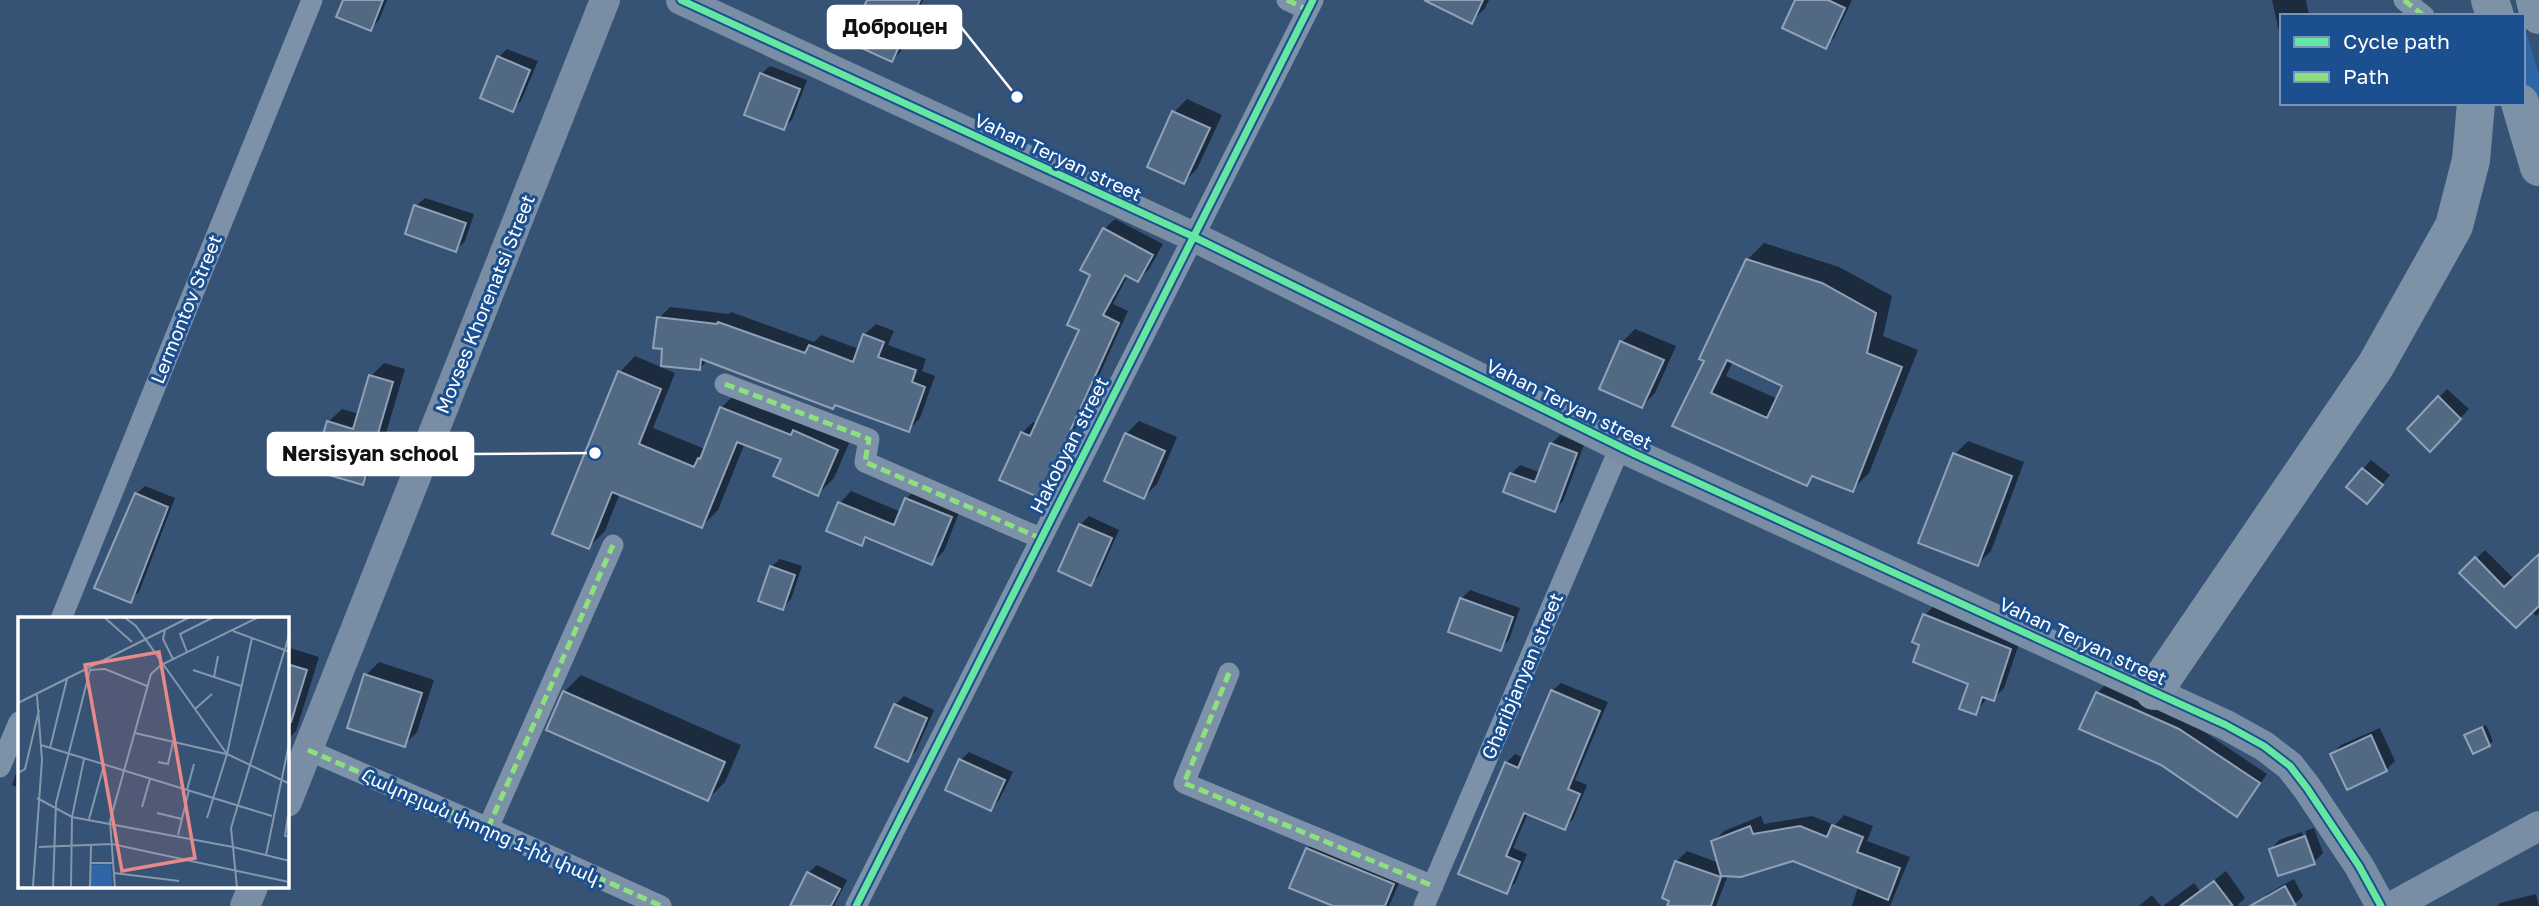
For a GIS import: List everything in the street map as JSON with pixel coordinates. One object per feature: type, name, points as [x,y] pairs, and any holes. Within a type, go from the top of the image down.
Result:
[{"type":"highway","points":[[2535,0],[2539,15]]},
{"type":"highway","points":[[2154,691],[2376,365],[2454,226],[2471,160],[2476,105]]},
{"type":"highway","points":[[2522,105],[2539,167]]},
{"type":"street","name":"Lermontov Street","points":[[62,617],[312,0]]},
{"type":"street","name":"Movses Khorenatsi Street","points":[[289,797],[605,0]]},
{"type":"street","name":"Vahan Teryan street","points":[[681,0],[1192,236],[1620,447],[2226,725],[2263,746],[2290,766],[2360,866],[2381,906]]},
{"type":"street","points":[[1287,0],[1310,5]]},
{"type":"street","points":[[2404,0],[2422,14]]},
{"type":"street","name":"Hakobyan street","points":[[856,906],[1310,5]]},
{"type":"street","points":[[725,384],[869,439],[865,463],[1040,538]]},
{"type":"street","name":"Gharibjanyan street","points":[[1424,906],[1620,447]]},
{"type":"street","points":[[488,828],[613,545]]},
{"type":"street","points":[[1230,673],[1184,783],[1433,886]]},
{"type":"street","points":[[0,767],[18,724]]},
{"type":"street","name":"Հակոբյան փողոց 1-ին փակ․","points":[[308,750],[661,906]]},
{"type":"street","points":[[2393,906],[2539,826]]},
{"type":"street","points":[[245,906],[253,888]]},
{"type":"shaded area","points":[[2525,28],[2539,75],[2539,142],[2525,94]]},
{"type":"building","points":[[343,0],[383,0],[371,31],[336,17]]},
{"type":"building","points":[[867,0],[920,0],[892,62],[848,42]]},
{"type":"building","points":[[1424,0],[1483,0],[1472,24]]},
{"type":"building","points":[[1795,0],[1828,0],[1845,8],[1826,49],[1782,28]]},
{"type":"building","points":[[497,56],[530,70],[513,112],[480,98]]},
{"type":"building","points":[[760,73],[800,89],[784,130],[744,115]]},
{"type":"building","points":[[1172,111],[1210,128],[1184,184],[1147,167]]},
{"type":"building","points":[[414,205],[466,223],[456,252],[405,234]]},
{"type":"building","points":[[1103,228],[1153,255],[1138,282],[1125,275],[1103,315],[1119,323],[1040,498],[999,480],[1021,432],[1030,436],[1079,330],[1067,325],[1090,275],[1080,270]]},
{"type":"building","points":[[1746,259],[1822,283],[1876,313],[1867,353],[1902,367],[1853,492],[1812,476],[1807,486],[1672,426],[1704,361],[1699,359]],"holes":[[[1727,360],[1782,386],[1767,418],[1711,393]]]},
{"type":"building","points":[[657,317],[718,322],[805,353],[809,345],[853,362],[863,334],[884,342],[878,357],[916,370],[912,382],[925,387],[909,432],[835,405],[833,409],[701,359],[700,370],[661,366],[662,349],[653,348]]},
{"type":"building","points":[[1620,341],[1664,360],[1642,408],[1599,389]]},
{"type":"building","points":[[618,371],[661,389],[639,444],[694,467],[698,458],[700,459],[720,407],[791,435],[793,430],[838,450],[818,496],[773,476],[781,459],[737,442],[702,528],[612,492],[589,549],[552,534]]},
{"type":"building","points":[[369,375],[393,382],[363,485],[312,470],[327,421],[353,429]]},
{"type":"building","points":[[2438,396],[2461,419],[2430,452],[2407,429]]},
{"type":"building","points":[[1125,433],[1165,451],[1144,499],[1104,481]]},
{"type":"building","points":[[1550,443],[1577,453],[1555,512],[1503,492],[1510,473],[1535,482]]},
{"type":"building","points":[[1953,453],[2012,476],[1978,566],[1918,543]]},
{"type":"building","points":[[2362,468],[2383,485],[2367,504],[2346,487]]},
{"type":"building","points":[[135,493],[168,507],[131,603],[94,588]]},
{"type":"building","points":[[905,498],[952,517],[932,565],[865,537],[862,546],[826,531],[838,502],[894,525]]},
{"type":"building","points":[[1079,524],[1112,538],[1091,586],[1058,571]]},
{"type":"building","points":[[2539,554],[2539,606],[2516,628],[2459,573],[2475,557],[2504,587]]},
{"type":"building","points":[[770,566],[795,575],[783,610],[758,601]]},
{"type":"building","points":[[1460,598],[1513,617],[1501,651],[1448,632]]},
{"type":"building","points":[[1923,614],[2011,649],[1994,701],[1982,697],[1976,715],[1959,709],[1968,684],[1913,662],[1919,645],[1912,642]]},
{"type":"building","points":[[289,665],[307,670],[289,722]]},
{"type":"building","points":[[364,674],[422,693],[405,747],[347,728]]},
{"type":"building","points":[[1551,690],[1600,711],[1568,789],[1580,794],[1565,830],[1524,813],[1506,856],[1520,862],[1507,894],[1458,874],[1505,762],[1518,768]]},
{"type":"building","points":[[563,691],[725,762],[708,801],[546,730]]},
{"type":"building","points":[[2096,692],[2179,729],[2260,783],[2237,817],[2161,765],[2079,729]]},
{"type":"building","points":[[894,704],[927,718],[908,762],[875,747]]},
{"type":"building","points":[[2482,727],[2490,746],[2473,754],[2464,735]]},
{"type":"building","points":[[2371,735],[2387,771],[2347,790],[2330,754]]},
{"type":"building","points":[[959,759],[1005,780],[991,811],[945,790]]},
{"type":"building","points":[[1832,825],[1863,837],[1857,852],[1900,868],[1888,900],[1793,861],[1741,877],[1721,876],[1711,841],[1750,826],[1753,834],[1800,826],[1827,837]]},
{"type":"building","points":[[2305,836],[2315,864],[2278,876],[2269,849]]},
{"type":"building","points":[[1306,848],[1394,884],[1385,906],[1333,906],[1289,888]]},
{"type":"building","points":[[1675,861],[1721,877],[1711,906],[1667,906],[1669,901],[1662,898]]},
{"type":"building","points":[[807,872],[840,889],[831,906],[790,906]]},
{"type":"building","points":[[2214,881],[2233,906],[2180,906]]},
{"type":"building","points":[[2285,886],[2296,906],[2250,906]]},
{"type":"marked path","points":[[1287,0],[1308,10]]},
{"type":"marked path","points":[[2404,0],[2422,14]]},
{"type":"marked path","points":[[725,384],[869,439],[865,462],[1040,538]]},
{"type":"marked path","points":[[488,828],[613,545]]},
{"type":"marked path","points":[[1229,673],[1184,783],[1433,886]]},
{"type":"marked path","points":[[308,750],[661,906]]},
{"type":"cycle path","points":[[681,0],[1192,236],[1635,454],[2226,725],[2264,746],[2290,766],[2359,866],[2381,906]]},
{"type":"cycle path","points":[[856,906],[1313,0]]},
{"type":"place","name":"Доброцен","points":[[1017,97]]},
{"type":"place","name":"Nersisyan school","points":[[595,453]]}]
